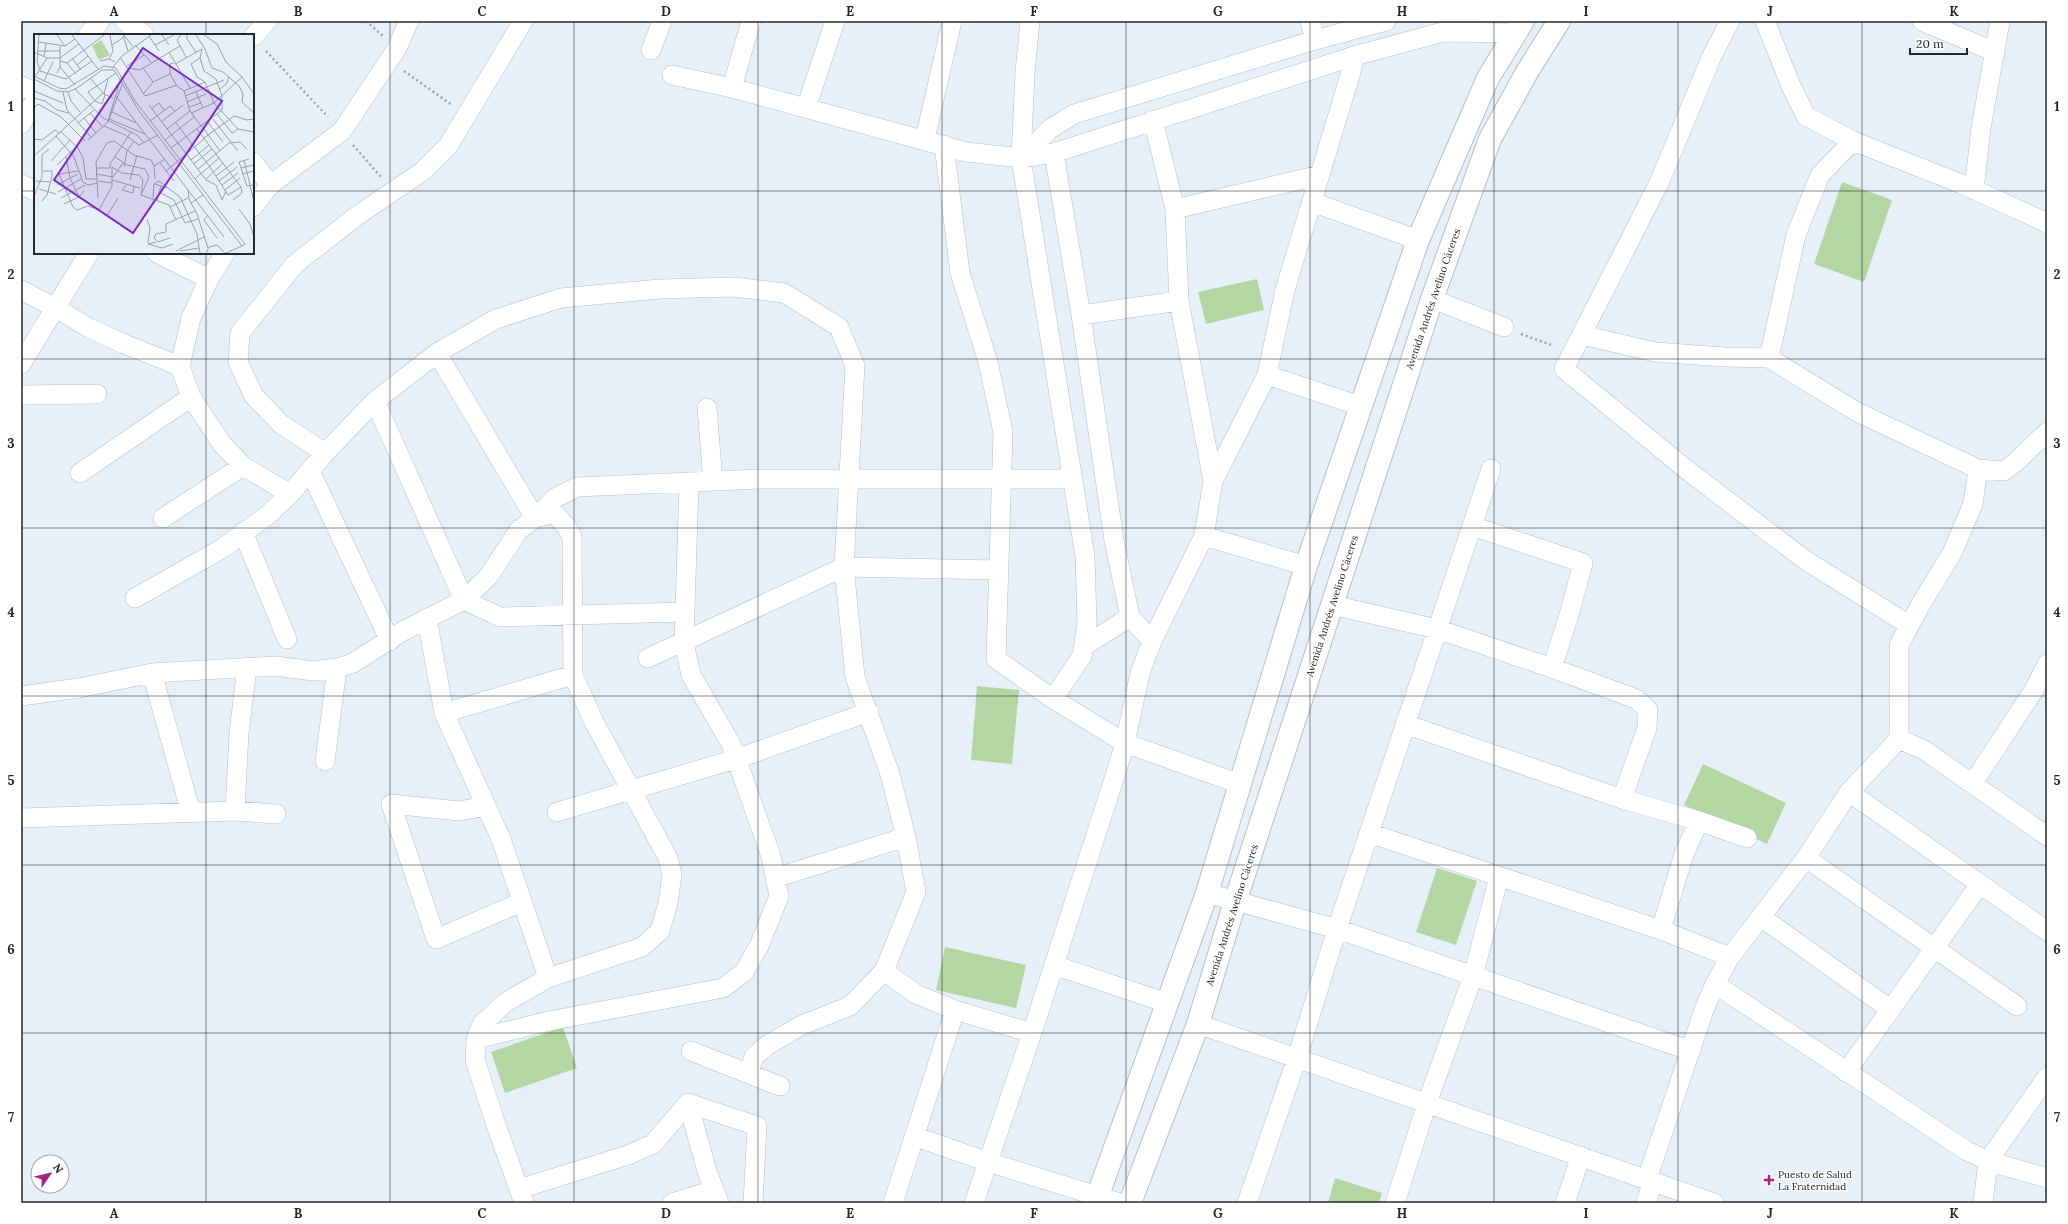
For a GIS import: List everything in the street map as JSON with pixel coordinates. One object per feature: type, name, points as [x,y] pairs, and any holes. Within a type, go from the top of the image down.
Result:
[{"type":"street","points":[[89,34],[100,21]]},
{"type":"street","points":[[125,21],[143,34]]},
{"type":"street","points":[[258,43],[267,21]]},
{"type":"street","points":[[254,206],[270,185],[342,132],[389,60],[409,21]]},
{"type":"street","points":[[325,453],[281,424],[254,396],[238,362],[240,333],[295,264],[358,215],[423,171],[448,146],[523,21]]},
{"type":"street","points":[[651,50],[662,21]]},
{"type":"street","points":[[732,88],[751,21]]},
{"type":"street","points":[[806,108],[835,21]]},
{"type":"street","points":[[925,139],[952,21]]},
{"type":"street","points":[[1030,21],[1025,72],[1021,158],[1085,556],[1087,622],[1082,656],[1053,698]]},
{"type":"street","points":[[1310,21],[1315,40]]},
{"type":"street","points":[[1021,158],[1050,129],[1074,114],[1315,40],[1386,21]]},
{"type":"street","points":[[672,74],[732,88],[925,139],[966,152],[1021,158],[1054,153],[1354,56],[1443,32],[1519,27],[1542,21]]},
{"type":"street","name":"Avenida Andrés Avelino Cáceres","points":[[1130,1203],[1198,1024],[1235,902],[1432,299],[1490,140],[1527,72],[1559,21]]},
{"type":"street","points":[[1730,21],[1711,58],[1659,183],[1564,369],[1687,470],[1805,560],[1909,625]]},
{"type":"street","points":[[1765,21],[1791,86],[1806,116],[1853,141],[1974,190],[2047,223]]},
{"type":"street","points":[[1922,21],[1994,52]]},
{"type":"street","points":[[1974,190],[1981,128],[2000,21]]},
{"type":"street","points":[[1096,1199],[1207,893],[1306,566],[1418,240],[1488,78],[1519,27]]},
{"type":"street","points":[[1212,481],[1267,375],[1285,290],[1351,72],[1354,56]]},
{"type":"street","points":[[21,86],[34,92]]},
{"type":"street","points":[[21,124],[34,103]]},
{"type":"street","points":[[974,1203],[1032,1033],[1125,743],[1140,674],[1152,641],[1204,536],[1212,481],[1179,301],[1175,209],[1153,120]]},
{"type":"street","points":[[1769,358],[1796,235],[1820,175],[1853,141]]},
{"type":"street","points":[[944,145],[960,273],[988,362],[1003,432],[1000,480],[996,659],[1053,698],[1125,743],[1240,784]]},
{"type":"street","points":[[1054,153],[1081,315],[1114,540],[1130,617],[1152,641]]},
{"type":"street","points":[[254,163],[270,185]]},
{"type":"street","points":[[1175,209],[1320,175]]},
{"type":"street","points":[[21,184],[34,190]]},
{"type":"street","points":[[1312,202],[1418,240]]},
{"type":"street","points":[[21,364],[88,254]]},
{"type":"street","points":[[159,254],[209,279]]},
{"type":"street","points":[[224,254],[209,279],[191,318],[180,366],[191,397],[222,444],[243,466],[290,494]]},
{"type":"street","points":[[135,598],[223,548],[269,514],[290,494],[325,453],[375,401],[437,353],[496,320],[561,298],[660,289],[734,287],[784,293],[839,327],[855,366],[844,567],[855,677],[869,712],[890,774],[906,837],[916,892],[884,971],[850,1006],[802,1026],[766,1046],[754,1057],[749,1072]]},
{"type":"street","points":[[21,290],[56,308],[89,328],[117,341],[180,366]]},
{"type":"street","points":[[1432,299],[1504,327]]},
{"type":"street","points":[[1081,315],[1179,301]]},
{"type":"street","points":[[1582,335],[1655,352],[1724,357],[1769,358],[1857,412],[1978,469],[2004,471],[2017,461],[2047,432]]},
{"type":"street","points":[[437,353],[535,518]]},
{"type":"street","points":[[1267,375],[1360,406]]},
{"type":"street","points":[[21,395],[97,394]]},
{"type":"street","points":[[80,473],[191,397]]},
{"type":"street","points":[[375,401],[464,600],[500,617],[684,612]]},
{"type":"street","points":[[707,408],[713,481]]},
{"type":"street","points":[[163,518],[243,466]]},
{"type":"street","points":[[1247,1203],[1297,1058],[1337,929],[1491,469]]},
{"type":"street","points":[[1646,1203],[1650,1180],[1704,1010],[1715,984],[1730,957],[1806,858],[1849,792],[1899,739],[1899,645],[1909,625],[1952,553],[1973,504],[1978,469]]},
{"type":"street","points":[[310,471],[390,641]]},
{"type":"street","points":[[21,696],[79,688],[152,673],[275,666],[313,671],[337,668],[353,663],[390,641],[403,631],[464,600],[488,577],[519,530],[535,518],[555,498],[577,487],[713,481],[1073,479]]},
{"type":"street","points":[[476,1039],[549,1021],[723,988],[744,972],[759,946],[779,896],[771,856],[731,744],[691,676],[684,642],[690,482]]},
{"type":"street","points":[[535,518],[554,513],[566,526],[572,537],[571,616],[573,676],[594,722],[668,858],[672,874],[668,903],[660,931],[642,947],[548,978],[506,1002],[482,1024],[476,1039],[475,1060],[521,1196],[653,1144],[688,1103]]},
{"type":"street","points":[[1472,526],[1583,563],[1570,615],[1552,668]]},
{"type":"street","points":[[243,532],[287,639]]},
{"type":"street","points":[[1204,536],[1306,566]]},
{"type":"street","points":[[648,658],[844,567],[999,570]]},
{"type":"street","points":[[1332,605],[1437,629],[1552,668],[1636,699],[1648,710],[1647,728],[1622,799]]},
{"type":"street","points":[[1084,646],[1130,617]]},
{"type":"street","points":[[427,618],[444,713],[501,839],[548,978]]},
{"type":"street","points":[[1973,783],[2034,690],[2047,664]]},
{"type":"street","points":[[235,811],[240,733],[247,667]]},
{"type":"street","points":[[325,761],[337,668]]},
{"type":"street","points":[[152,673],[191,813]]},
{"type":"street","points":[[444,713],[573,676]]},
{"type":"street","points":[[557,812],[736,759],[869,712]]},
{"type":"street","points":[[1405,724],[1622,799],[1699,821],[1746,838]]},
{"type":"street","points":[[1899,739],[1924,750],[2047,836]]},
{"type":"street","points":[[1849,792],[2047,931]]},
{"type":"street","points":[[486,806],[459,811],[391,804],[436,939],[522,902]]},
{"type":"street","points":[[21,818],[235,811],[276,814]]},
{"type":"street","points":[[1661,930],[1684,854],[1699,821]]},
{"type":"street","points":[[1369,833],[1499,878],[1661,930],[1730,957]]},
{"type":"street","points":[[775,878],[906,837]]},
{"type":"street","points":[[1806,858],[2017,1006]]},
{"type":"street","points":[[1395,1203],[1427,1103],[1473,976],[1499,878]]},
{"type":"street","points":[[1846,1072],[1980,884]]},
{"type":"street","points":[[1207,893],[1235,902],[1337,929],[1691,1051]]},
{"type":"street","points":[[1761,917],[1891,1010]]},
{"type":"street","points":[[1054,965],[1167,1003]]},
{"type":"street","points":[[884,971],[916,994],[955,1010],[1032,1033]]},
{"type":"street","points":[[1715,984],[1846,1072],[1967,1150],[1988,1161],[2047,1178]]},
{"type":"street","points":[[893,1203],[955,1010]]},
{"type":"street","points":[[1198,1024],[1714,1203]]},
{"type":"street","points":[[691,1051],[749,1072],[780,1086]]},
{"type":"street","points":[[1983,1203],[1988,1161],[2047,1077]]},
{"type":"street","points":[[672,1203],[717,1197],[688,1103]]},
{"type":"street","points":[[688,1103],[757,1126],[753,1203]]},
{"type":"street","points":[[914,1136],[1096,1199],[1120,1203]]},
{"type":"street","points":[[1565,1203],[1581,1156]]},
{"type":"path","points":[[258,43],[342,132],[393,191]]},
{"type":"path","points":[[389,60],[466,115]]},
{"type":"path","points":[[1504,327],[1572,354]]},
{"type":"green space","points":[[1842,182],[1892,200],[1864,282],[1814,264]]},
{"type":"green space","points":[[1257,279],[1264,310],[1206,324],[1198,292]]},
{"type":"green space","points":[[977,686],[1019,690],[1012,764],[971,760]]},
{"type":"green space","points":[[1703,764],[1786,803],[1767,844],[1684,805]]},
{"type":"green space","points":[[1437,868],[1477,881],[1456,945],[1416,932]]},
{"type":"green space","points":[[945,947],[1026,965],[1016,1008],[936,990]]},
{"type":"green space","points":[[563,1027],[577,1068],[505,1093],[491,1052]]},
{"type":"green space","points":[[1335,1178],[1382,1193],[1379,1203],[1328,1203]]},
{"type":"place","name":"Puesto de Salud La Fraternidad","points":[[1769,1180]]}]
